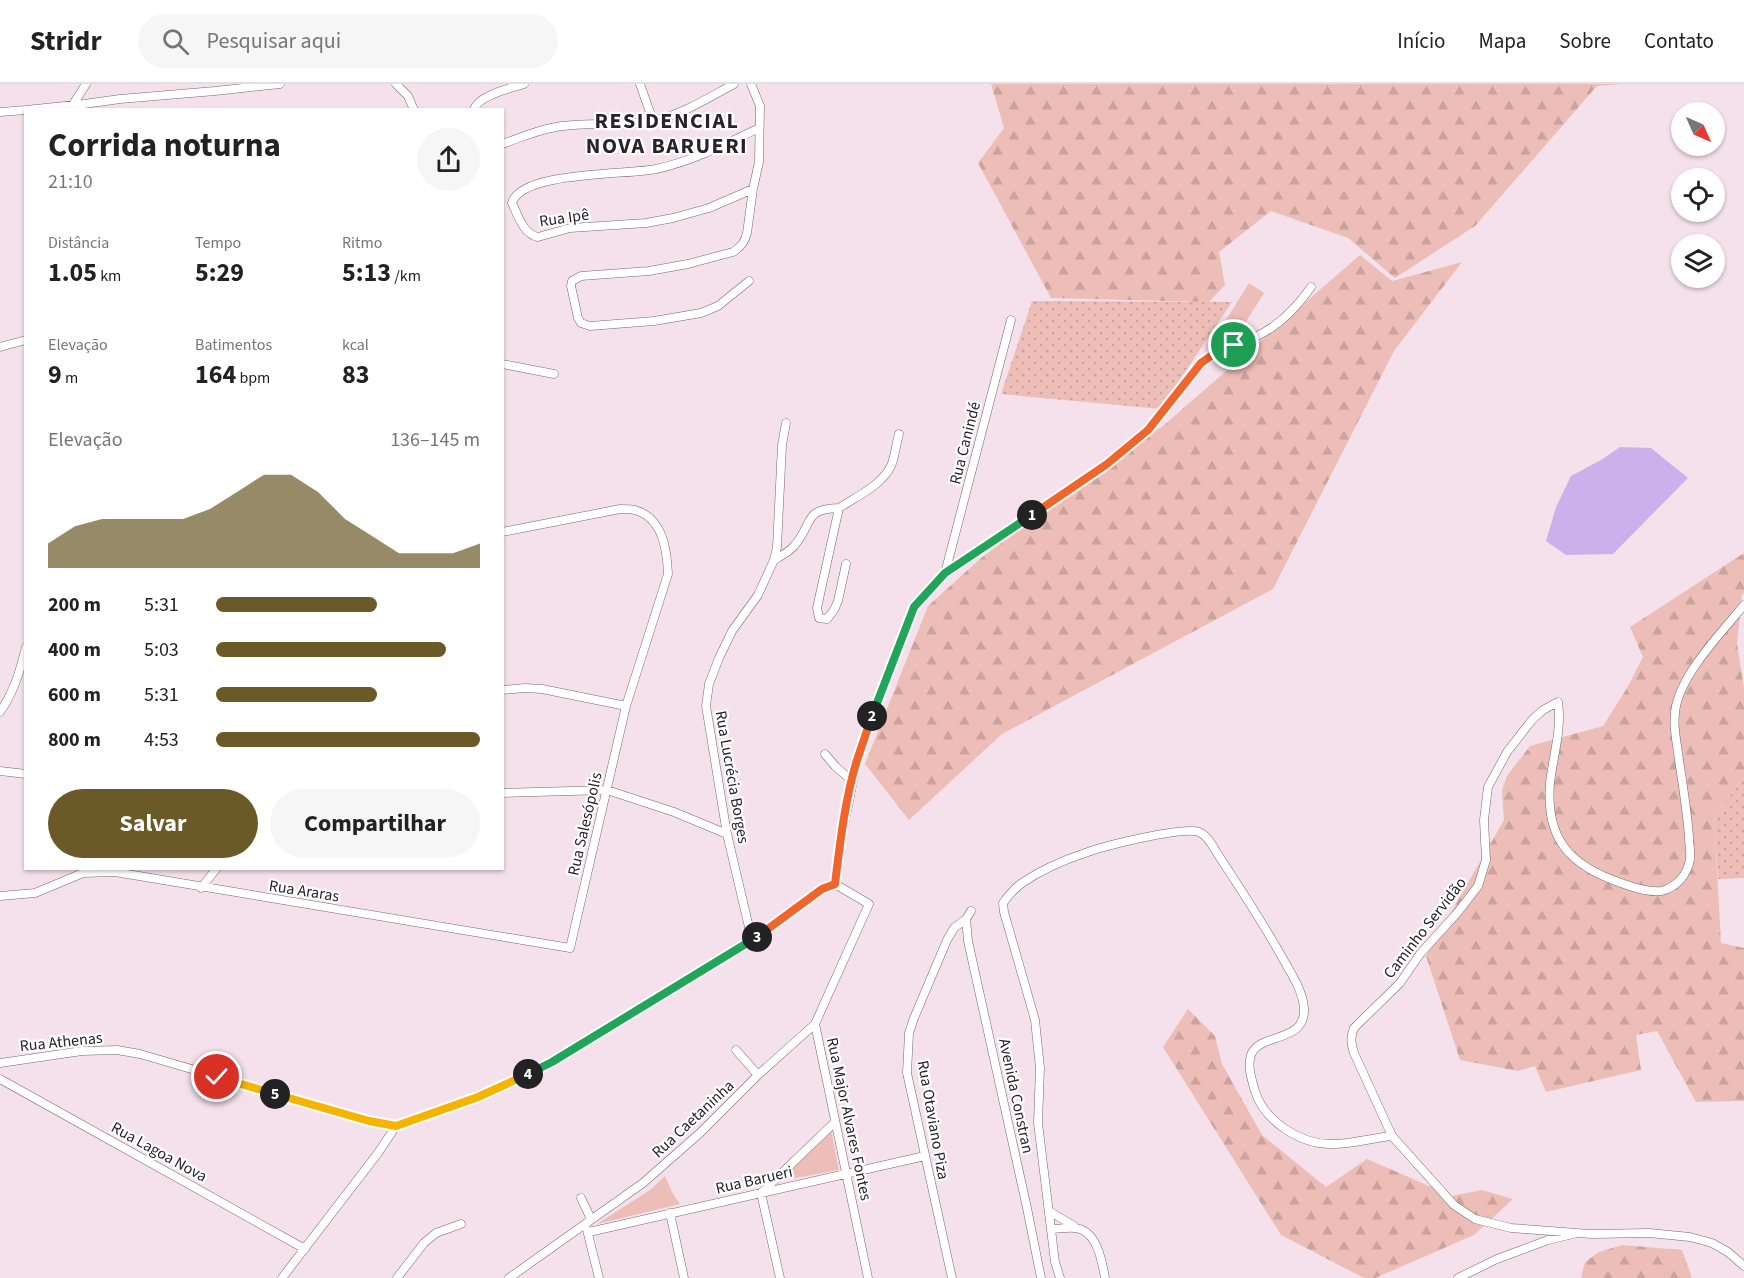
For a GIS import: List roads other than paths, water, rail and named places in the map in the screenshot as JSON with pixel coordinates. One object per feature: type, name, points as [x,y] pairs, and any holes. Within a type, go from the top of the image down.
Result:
[{"type":"street","points":[[72,106],[86,84]]},
{"type":"street","points":[[49,108],[280,84]]},
{"type":"street","points":[[396,84],[408,96],[413,108]]},
{"type":"street","points":[[474,108],[480,100],[524,84]]},
{"type":"street","points":[[640,84],[653,121]]},
{"type":"street","points":[[504,143],[556,127],[653,121],[694,106],[734,84]]},
{"type":"street","points":[[749,280],[717,306],[701,313],[654,321],[590,326],[581,323],[578,318],[571,286],[576,278],[581,276],[649,272],[733,252],[739,248],[746,239],[759,162],[760,106],[751,84]]},
{"type":"street","points":[[0,112],[24,110]]},
{"type":"street","name":"Rua Ipê","points":[[753,189],[709,208],[656,222],[570,228],[538,237],[525,229],[512,203],[514,197],[524,190],[560,178],[655,169],[686,161],[759,128]]},
{"type":"street","points":[[282,1278],[378,1154],[396,1126],[478,1097],[552,1062],[753,940],[822,889],[835,884],[840,845],[857,761],[914,607],[945,573],[1107,464],[1148,430],[1207,358],[1273,327],[1301,301],[1311,287]]},
{"type":"street","name":"Rua Canindé","points":[[945,573],[1011,320]]},
{"type":"street","points":[[0,347],[24,341]]},
{"type":"street","points":[[504,364],[554,374]]},
{"type":"street","name":"Rua Lucrécia Borges","points":[[753,940],[727,834],[706,706],[718,658],[732,631],[758,595],[774,560],[777,547],[782,445],[786,423]]},
{"type":"street","name":"Rua Lucrécia Borges","points":[[774,560],[794,547],[815,513],[821,509],[839,508],[884,475],[891,466],[899,434]]},
{"type":"street","points":[[839,508],[817,608],[821,619],[827,619],[834,610],[846,564]]},
{"type":"street","name":"Rua Salesópolis","points":[[504,532],[620,509],[635,510],[648,517],[657,527],[667,551],[668,574],[626,706],[570,948]]},
{"type":"street","name":"Caminho Servidão","points":[[1577,1233],[1511,1228],[1475,1219],[1454,1205],[1392,1136],[1354,1053],[1351,1036],[1354,1028],[1400,983],[1420,954],[1478,886],[1485,860],[1484,820],[1488,787],[1507,752],[1532,720],[1543,710],[1558,702],[1559,730],[1551,783],[1550,818],[1562,844],[1574,859],[1598,874],[1632,887],[1659,891],[1671,888],[1679,881],[1686,872],[1690,859],[1687,814],[1676,734],[1676,706],[1686,681],[1705,653],[1744,605]]},
{"type":"street","points":[[0,712],[10,698],[24,655]]},
{"type":"street","points":[[504,690],[525,688],[542,690],[626,706]]},
{"type":"street","points":[[825,754],[852,781]]},
{"type":"street","points":[[0,771],[24,774]]},
{"type":"street","points":[[504,793],[607,790],[674,812],[727,834]]},
{"type":"street","points":[[1060,1278],[1055,1262],[1038,1123],[1040,1068],[1036,1029],[1003,903],[1022,883],[1087,852],[1179,830],[1199,832],[1208,839],[1276,945],[1298,985],[1304,1005],[1304,1016],[1298,1027],[1285,1036],[1257,1046],[1251,1055],[1249,1070],[1258,1101],[1276,1123],[1300,1138],[1331,1144],[1392,1136]]},
{"type":"street","points":[[201,888],[215,870]]},
{"type":"street","name":"Rua Araras","points":[[0,896],[35,893],[83,873],[115,873],[570,948]]},
{"type":"street","name":"Rua Major Alvares Fontes","points":[[835,884],[869,904],[815,1024],[868,1278]]},
{"type":"street","name":"Rua Otaviano Piza","points":[[951,1278],[907,1072],[909,1033],[947,940],[954,928],[966,919],[971,911]]},
{"type":"street","name":"Avenida Constran","points":[[966,919],[968,941],[1041,1278]]},
{"type":"street","name":"Rua Caetaninha","points":[[509,1278],[586,1229],[591,1219],[643,1183],[700,1133],[758,1075],[815,1024]]},
{"type":"street","name":"Rua Athenas","points":[[0,1064],[82,1051],[117,1050],[140,1054],[369,1121],[396,1126]]},
{"type":"street","points":[[736,1050],[758,1075]]},
{"type":"street","name":"Rua Lagoa Nova","points":[[0,1079],[305,1249]]},
{"type":"street","points":[[780,1278],[761,1193],[835,1122]]},
{"type":"street","name":"Rua Barueri","points":[[586,1229],[670,1213],[925,1156]]},
{"type":"street","points":[[581,1198],[591,1219]]},
{"type":"street","points":[[1049,1211],[1090,1236],[1096,1243],[1105,1278]]},
{"type":"street","points":[[670,1213],[684,1278]]},
{"type":"street","points":[[397,1278],[424,1243],[436,1233],[461,1224]]},
{"type":"street","points":[[1051,1229],[1078,1228]]},
{"type":"street","points":[[586,1229],[599,1278]]},
{"type":"street","points":[[1458,1278],[1497,1259],[1548,1240],[1577,1233],[1649,1233],[1690,1237],[1712,1243],[1728,1252],[1744,1266]]},
{"type":"district","name":"RESIDENCIAL NOVA BARUERI","points":[[667,134]]}]
